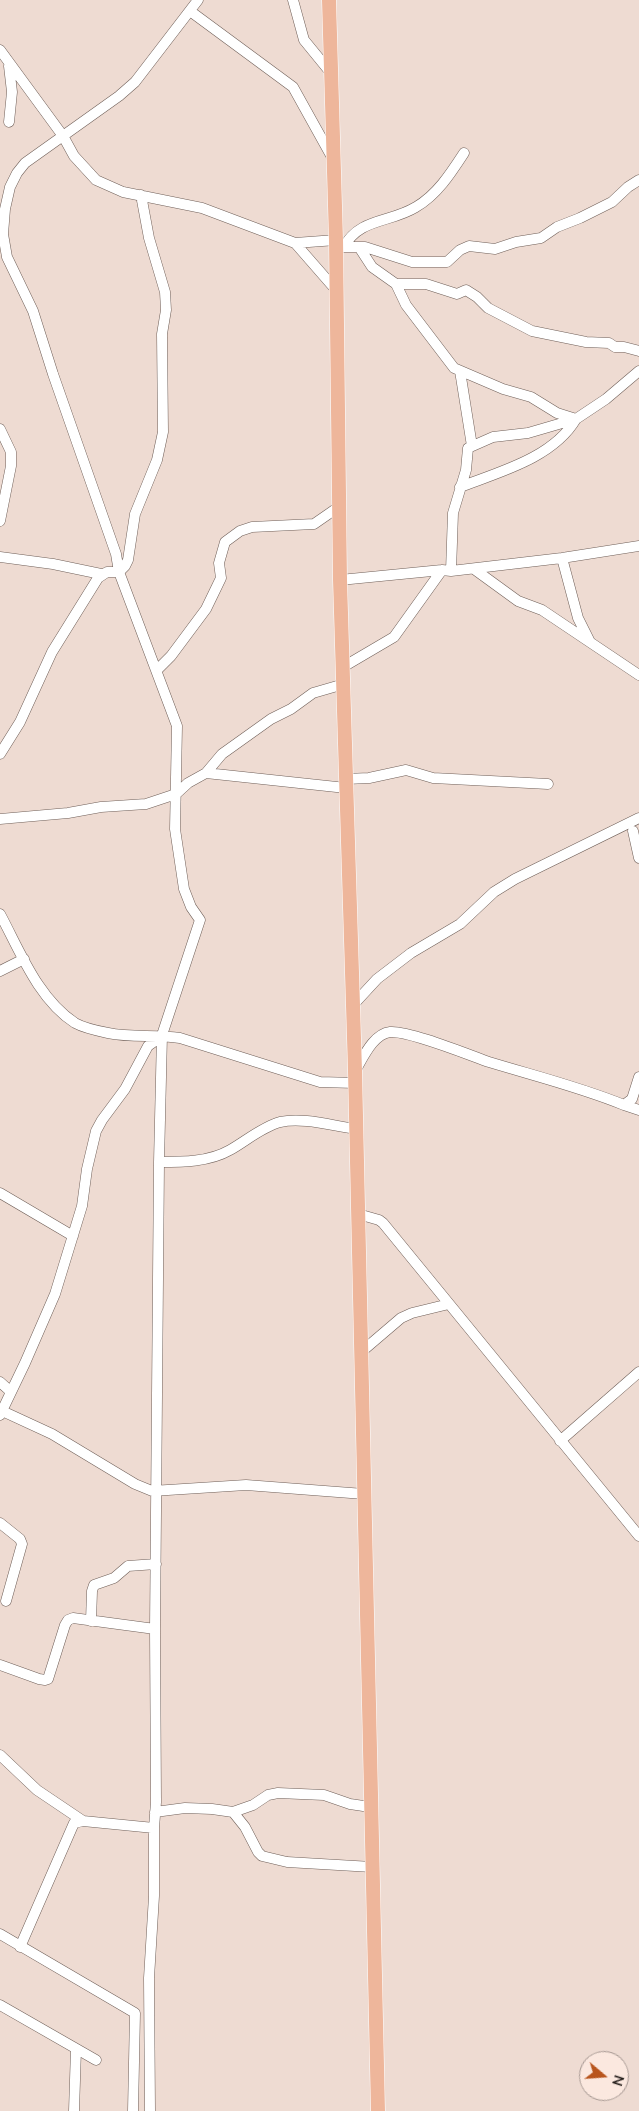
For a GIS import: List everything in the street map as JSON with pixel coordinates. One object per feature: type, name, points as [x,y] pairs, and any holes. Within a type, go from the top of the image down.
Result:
[{"type":"main road","points":[[329,0],[333,159],[338,244],[336,290],[340,580],[355,1077],[378,2111]]},
{"type":"street","points":[[293,0],[304,40],[331,73]]},
{"type":"street","points":[[150,2111],[149,1978],[155,1865],[156,1490],[162,1035],[200,920],[191,907],[184,889],[175,829],[177,726],[119,572],[116,554],[53,374],[28,296],[12,268],[5,245],[3,221],[10,187],[17,173],[33,156],[135,82],[192,5],[293,87],[333,159]]},
{"type":"street","points":[[0,50],[63,136],[74,156],[96,180],[123,192],[202,208],[295,243],[338,244],[359,247],[412,262],[447,262],[460,250],[469,246],[496,249],[516,242],[541,238],[557,227],[612,202],[628,187],[639,180]]},
{"type":"street","points":[[8,61],[12,78],[12,108],[9,122]]},
{"type":"street","points":[[338,244],[356,230],[396,217],[418,206],[442,183],[464,153]]},
{"type":"street","points":[[0,558],[53,564],[101,574],[119,572],[128,560],[134,514],[157,460],[163,432],[162,334],[166,310],[166,292],[148,238],[141,195]]},
{"type":"street","points":[[295,243],[336,290]]},
{"type":"street","points":[[359,247],[372,267],[396,284],[406,305],[454,368],[502,389],[531,397],[557,413],[576,419]]},
{"type":"street","points":[[396,284],[426,284],[457,294],[466,290],[477,297],[488,308],[532,331],[586,342],[609,343],[615,347],[639,351]]},
{"type":"street","points":[[460,371],[472,446]]},
{"type":"street","points":[[460,487],[499,474],[528,460],[563,435],[576,419],[606,399],[639,371]]},
{"type":"street","points":[[343,666],[394,637],[446,571],[452,527],[460,487],[466,470],[468,448],[493,437],[528,433],[576,419]]},
{"type":"street","points":[[0,429],[11,452],[0,520]]},
{"type":"street","points":[[157,670],[171,656],[206,609],[221,578],[219,563],[225,542],[252,527],[314,524],[340,506]]},
{"type":"street","points":[[340,580],[562,558],[639,546]]},
{"type":"street","points":[[562,558],[578,618],[593,646]]},
{"type":"street","points":[[474,568],[518,600],[542,610],[593,646],[639,675]]},
{"type":"street","points":[[0,754],[20,722],[52,652],[101,574]]},
{"type":"street","points":[[0,819],[68,813],[102,807],[146,804],[176,794],[188,783],[206,773],[222,754],[271,719],[291,709],[313,693],[344,684]]},
{"type":"street","points":[[206,773],[346,784],[406,770],[434,778],[548,784]]},
{"type":"street","points":[[639,818],[632,831],[639,858]]},
{"type":"street","points":[[353,1005],[376,979],[410,953],[460,924],[494,892],[515,879],[594,840],[632,831]]},
{"type":"street","points":[[0,914],[45,994],[76,1023],[108,1034],[130,1037],[162,1035],[180,1038],[320,1082],[355,1077],[380,1035],[391,1032],[422,1039],[582,1088],[639,1110]]},
{"type":"street","points":[[0,971],[24,959]]},
{"type":"street","points":[[162,1035],[148,1046],[125,1089],[96,1131],[87,1169],[82,1206],[55,1294],[1,1412],[52,1434],[135,1484],[152,1491],[246,1485],[364,1494]]},
{"type":"street","points":[[624,1105],[632,1099],[639,1077]]},
{"type":"street","points":[[159,1162],[195,1161],[212,1157],[229,1151],[269,1127],[284,1122],[304,1121],[356,1129]]},
{"type":"street","points":[[0,1193],[73,1236]]},
{"type":"street","points":[[358,1214],[384,1223],[639,1536]]},
{"type":"street","points":[[360,1353],[401,1318],[412,1313],[449,1304]]},
{"type":"street","points":[[560,1441],[639,1372]]},
{"type":"street","points":[[0,1382],[10,1391]]},
{"type":"street","points":[[0,1523],[20,1538],[22,1544],[6,1601]]},
{"type":"street","points":[[91,1620],[94,1585],[114,1578],[128,1566],[156,1564]]},
{"type":"street","points":[[0,1665],[45,1680],[50,1675],[60,1635],[68,1620],[73,1618],[155,1629]]},
{"type":"street","points":[[0,1755],[36,1790],[83,1820]]},
{"type":"street","points":[[155,1812],[185,1808],[233,1812],[253,1805],[268,1795],[278,1793],[324,1795],[350,1804],[370,1807]]},
{"type":"street","points":[[233,1812],[245,1827],[262,1856],[287,1862],[372,1867]]},
{"type":"street","points":[[20,1947],[72,1827],[77,1821],[83,1820],[154,1828]]},
{"type":"street","points":[[0,1934],[135,2013],[150,2012]]},
{"type":"street","points":[[0,2005],[96,2060]]},
{"type":"street","points":[[133,2111],[135,2013]]},
{"type":"street","points":[[74,2111],[76,2049]]}]
